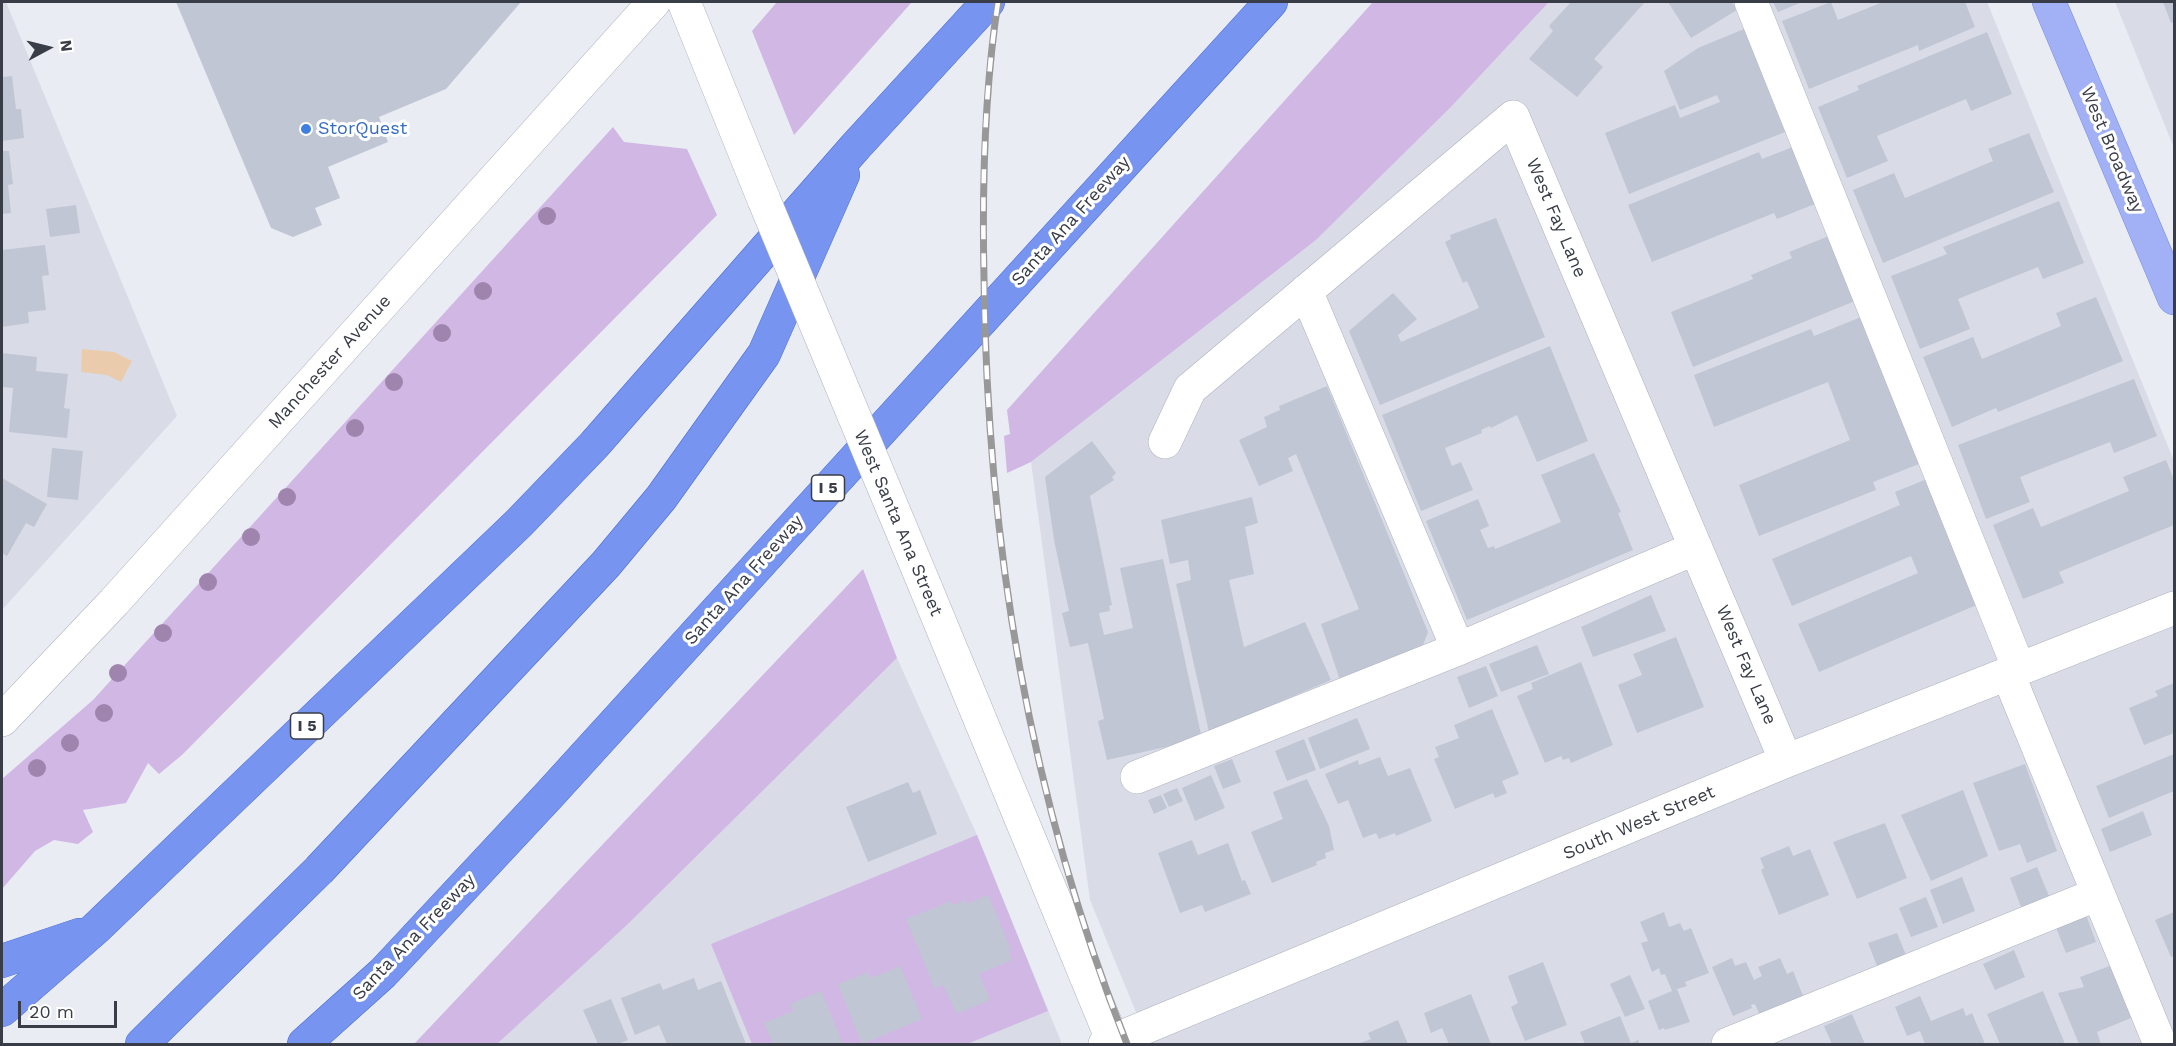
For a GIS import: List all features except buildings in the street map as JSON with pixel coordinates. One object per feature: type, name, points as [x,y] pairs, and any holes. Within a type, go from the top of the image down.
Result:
[{"type":"highway","name":"I 5","points":[[2,1010],[95,929],[534,508],[594,446],[856,146],[988,2]]},
{"type":"highway","name":"Santa Ana Freeway","points":[[304,1044],[383,973],[1271,2]]},
{"type":"highway","points":[[142,1044],[319,870],[606,564],[661,498],[764,354],[856,146]]},
{"type":"highway","points":[[2,961],[95,929]]},
{"type":"highway","points":[[323,1044],[383,973]]},
{"type":"main road","name":"West Broadway","points":[[2049,2],[2175,298]]},
{"type":"street","name":"Manchester Avenue","points":[[2,720],[114,602],[654,2]]},
{"type":"street","name":"West Santa Ana Street","points":[[684,2],[1111,1044]]},
{"type":"street","points":[[1751,2],[2098,894],[2160,1044]]},
{"type":"street","name":"West Fay Lane","points":[[1165,442],[1190,388],[1513,117],[1786,762]]},
{"type":"street","points":[[1306,291],[1458,649]]},
{"type":"street","points":[[1137,777],[1458,649],[1696,548]]},
{"type":"street","name":"South West Street","points":[[1111,1044],[1786,762],[2175,608]]},
{"type":"street","points":[[1728,1044],[2098,894]]},
{"type":"shaded area","points":[[2,2],[6,2],[177,416],[2,610]]},
{"type":"shaded area","points":[[777,2],[912,2],[794,135],[752,31]]},
{"type":"shaded area","points":[[1373,2],[1549,2],[1450,108],[1316,240],[1031,462],[1007,473],[1004,436],[1010,434],[1007,410]]},
{"type":"shaded area","points":[[1549,2],[1987,2],[2174,461],[2174,1044],[1149,1044],[1090,900],[1031,462],[1316,240],[1450,108]]},
{"type":"shaded area","points":[[2115,2],[2174,2],[2174,148]]},
{"type":"shaded area","points":[[613,127],[624,142],[687,149],[717,215],[182,755],[159,774],[148,763],[126,803],[83,810],[93,832],[78,844],[54,840],[35,851],[2,889],[2,779],[93,700]]},
{"type":"shaded area","points":[[82,349],[114,352],[132,361],[121,382],[107,375],[81,372]]},
{"type":"shaded area","points":[[863,569],[897,658],[627,925],[497,1044],[414,1044]]},
{"type":"shaded area","points":[[897,658],[977,835],[1062,1044],[497,1044],[627,925]]},
{"type":"shaded area","points":[[977,835],[1048,1011],[967,1044],[752,1044],[711,944]]},
{"type":"railway","points":[[998,2],[987,105],[983,243],[987,377],[994,475],[1005,572],[1020,668],[1039,763],[1064,858],[1093,951],[1127,1044]]},
{"type":"place","name":"StorQuest","points":[[306,129]]}]
